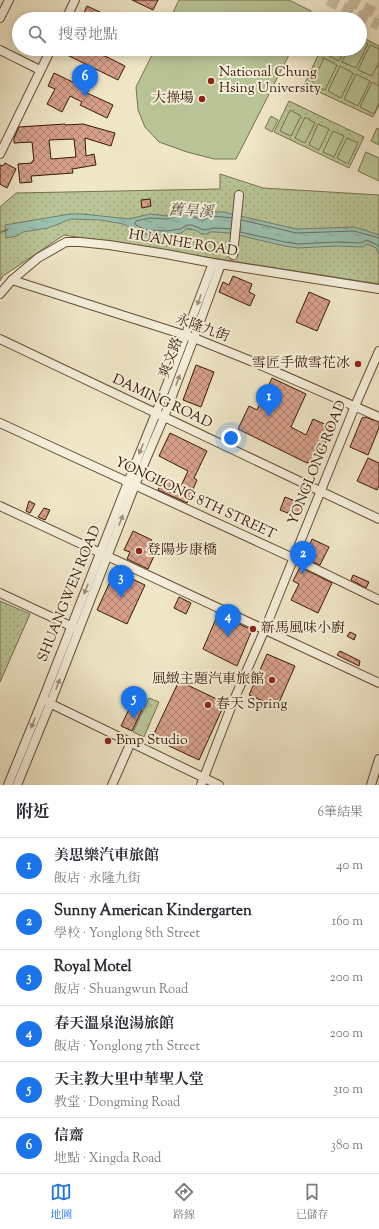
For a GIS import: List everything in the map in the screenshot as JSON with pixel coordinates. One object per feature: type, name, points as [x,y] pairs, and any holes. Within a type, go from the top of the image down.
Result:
[{"type":"street","points":[[0,18],[9,0]]},
{"type":"street","points":[[69,12],[75,0]]},
{"type":"street","points":[[0,50],[40,70]]},
{"type":"street","points":[[0,154],[47,56]]},
{"type":"street","points":[[233,255],[239,195]]},
{"type":"street","name":"HUANHE ROAD","points":[[0,294],[12,280],[38,258],[66,242],[109,245],[217,264],[379,289]]},
{"type":"street","name":"爽文路","points":[[160,415],[217,264]]},
{"type":"street","name":"永隆九街","points":[[12,280],[190,337],[251,361],[379,416]]},
{"type":"street","name":"DAMING ROAD","points":[[0,339],[379,519]]},
{"type":"street","name":"YONGLONG ROAD","points":[[202,781],[355,406],[379,352]]},
{"type":"street","name":"SHUANGWEN ROAD","points":[[8,785],[43,699],[75,628],[131,484],[160,415]]},
{"type":"street","name":"YONGLONG 8TH STREET","points":[[0,423],[293,558],[379,600]]},
{"type":"street","points":[[0,506],[379,683]]},
{"type":"street","points":[[0,593],[75,628],[50,704],[17,785]]},
{"type":"street","points":[[43,699],[50,704],[131,742],[202,781],[219,785]]},
{"type":"street","points":[[112,785],[131,742]]},
{"type":"street","points":[[371,785],[379,760]]},
{"type":"green space","points":[[179,0],[289,0],[311,11],[310,12],[173,12]]},
{"type":"green space","points":[[367,40],[379,46],[379,105],[373,117],[304,85],[318,56],[367,56]]},
{"type":"green space","points":[[370,45],[379,49],[379,62],[372,76],[358,70],[365,56],[367,56],[367,51]]},
{"type":"green space","name":"大操場","points":[[152,56],[288,56],[236,159],[214,159],[187,152],[159,142],[145,127],[138,110],[136,87]]},
{"type":"green space","points":[[330,56],[342,56],[339,61]]},
{"type":"green space","points":[[345,56],[362,56],[356,68],[342,62]]},
{"type":"green space","points":[[324,58],[337,65],[325,90],[312,83]]},
{"type":"green space","points":[[340,66],[353,73],[341,98],[328,91]]},
{"type":"green space","points":[[356,74],[370,81],[358,106],[344,99]]},
{"type":"green space","points":[[372,82],[379,86],[379,103],[374,114],[360,107]]},
{"type":"green space","points":[[289,101],[364,137],[349,168],[274,132]]},
{"type":"green space","points":[[290,110],[301,116],[291,136],[280,131]]},
{"type":"green space","points":[[271,116],[278,120],[272,132],[265,128]]},
{"type":"green space","points":[[305,117],[315,123],[305,143],[295,138]]},
{"type":"green space","points":[[318,124],[329,129],[319,150],[309,145]]},
{"type":"green space","points":[[377,128],[379,129],[379,145],[371,141]]},
{"type":"green space","points":[[333,131],[344,136],[334,157],[323,152]]},
{"type":"green space","points":[[347,138],[358,143],[348,164],[337,158]]},
{"type":"green space","points":[[366,152],[379,158],[379,181],[358,171]]},
{"type":"green space","points":[[220,174],[263,188],[379,195],[379,284],[64,235],[3,276],[0,281],[0,207],[16,193],[220,189]]},
{"type":"green space","points":[[0,601],[30,614],[0,682]]},
{"type":"green space","points":[[149,698],[159,702],[144,737],[133,732]]},
{"type":"water","name":"舊旱溪","points":[[184,210],[203,216],[211,212],[223,212],[296,229],[355,227],[379,235],[379,255],[376,248],[367,244],[363,247],[336,246],[298,248],[229,233],[209,232],[208,234],[201,234],[190,229],[186,229],[182,233],[168,235],[145,234],[123,224],[101,220],[71,219],[48,228],[23,232],[17,236],[6,238],[5,225],[70,214],[129,219],[150,214],[167,216]]},
{"type":"building","points":[[132,0],[158,0],[153,10]]},
{"type":"building","points":[[87,6],[100,12],[84,12]]},
{"type":"building","points":[[69,56],[105,56],[125,66],[118,80]]},
{"type":"building","points":[[54,73],[89,90],[87,93],[113,105],[107,118],[80,105],[82,102],[70,96],[62,112],[47,104],[55,89],[48,86]]},
{"type":"building","points":[[83,124],[115,133],[111,146],[85,138],[86,156],[94,154],[96,165],[72,169],[73,173],[31,176],[32,182],[20,183],[18,164],[32,163],[32,161],[34,161],[32,142],[14,143],[14,138],[19,127]],"holes":[[[74,139],[76,157],[51,159],[49,140]]]},
{"type":"building","points":[[5,163],[16,169],[7,188],[0,184],[0,165],[3,166]]},
{"type":"building","points":[[150,199],[151,206],[142,208],[141,200]]},
{"type":"building","points":[[233,276],[252,284],[249,292],[255,295],[250,306],[219,292],[223,282],[229,285]]},
{"type":"building","points":[[309,292],[330,301],[317,331],[296,322]]},
{"type":"building","points":[[196,365],[214,372],[201,407],[183,400]]},
{"type":"building","points":[[272,378],[306,394],[291,427],[306,435],[313,419],[336,429],[330,442],[326,441],[318,459],[307,463],[238,429],[249,406],[257,410]]},
{"type":"building","points":[[365,417],[379,422],[379,428],[368,455],[350,447],[362,418]]},
{"type":"building","points":[[170,433],[207,451],[194,478],[197,480],[187,503],[158,490],[163,478],[181,486],[188,471],[159,456]]},
{"type":"building","points":[[368,458],[379,463],[379,486],[377,490],[357,481]]},
{"type":"building","points":[[285,497],[303,504],[298,517],[280,510]]},
{"type":"building","points":[[29,501],[35,504],[30,513],[26,511]]},
{"type":"building","points":[[44,508],[50,510],[45,520],[38,517]]},
{"type":"building","name":"登陽步康橋","points":[[133,531],[152,540],[148,550],[155,554],[148,569],[127,559],[130,552],[124,550]]},
{"type":"building","points":[[312,539],[329,547],[320,565],[305,558]]},
{"type":"building","points":[[300,567],[332,583],[318,613],[291,600],[299,584],[293,581]]},
{"type":"building","points":[[115,571],[145,585],[127,624],[97,610]]},
{"type":"building","points":[[353,575],[369,582],[366,588],[351,580]]},
{"type":"building","points":[[179,597],[191,603],[186,614],[174,608]]},
{"type":"building","points":[[218,614],[252,630],[237,666],[203,649]]},
{"type":"building","points":[[350,632],[356,635],[354,640],[347,636]]},
{"type":"building","points":[[340,651],[360,661],[359,666],[337,655]]},
{"type":"building","name":"風緻主題汽車旅館","points":[[267,654],[295,666],[277,707],[249,695]]},
{"type":"building","points":[[179,681],[225,703],[199,760],[152,738]]},
{"type":"building","points":[[131,705],[142,710],[132,731],[121,726]]},
{"type":"waterway","name":"舊旱溪","points":[[0,232],[7,230]]},
{"type":"tunnel","points":[[328,0],[352,12]]},
{"type":"tunnel","points":[[349,0],[379,15]]},
{"type":"tunnel","points":[[367,19],[379,25]]},
{"type":"place","name":"National Chung Hsing University","points":[[211,81]]},
{"type":"place","name":"信齋","points":[[85,97]]},
{"type":"place","name":"大操場","points":[[202,99]]},
{"type":"place","name":"雪匠手做雪花冰","points":[[358,364]]},
{"type":"place","name":"美思樂汽車旅館","points":[[269,417]]},
{"type":"place","name":"登陽步康橋","points":[[139,551]]},
{"type":"place","name":"Sunny American Kindergarten","points":[[303,574]]},
{"type":"place","name":"Royal Motel","points":[[121,598]]},
{"type":"place","name":"新馬風味小廚","points":[[253,629]]},
{"type":"place","name":"春天溫泉泡湯旅館","points":[[228,637]]},
{"type":"place","name":"風緻主題汽車旅館","points":[[272,680]]},
{"type":"place","name":"春天 Spring","points":[[208,705]]},
{"type":"place","name":"天主教大里中華聖人堂","points":[[134,719]]},
{"type":"place","name":"Bmp Studio","points":[[108,741]]}]
